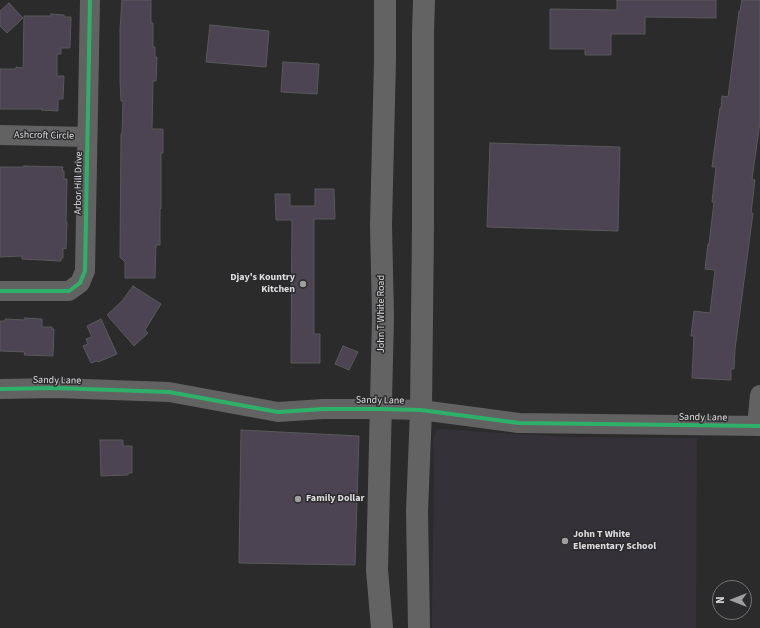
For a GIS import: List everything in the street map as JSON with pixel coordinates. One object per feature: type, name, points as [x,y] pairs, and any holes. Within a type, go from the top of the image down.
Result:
[{"type":"main road","name":"John T White Road","points":[[382,628],[377,570],[383,317],[381,225],[385,0]]},
{"type":"main road","points":[[419,628],[417,511],[421,410],[424,0]]},
{"type":"street","name":"Arbor Hill Drive","points":[[0,291],[69,291],[80,283],[85,271],[90,0]]},
{"type":"street","name":"Ashcroft Circle","points":[[0,136],[87,137]]},
{"type":"street","name":"Sandy Lane","points":[[0,389],[56,388],[170,392],[278,412],[323,409],[421,410],[519,423],[758,426]]},
{"type":"street","points":[[758,426],[760,395]]},
{"type":"shaded area","name":"John T White Elementary School","points":[[437,429],[570,437],[697,438],[696,628],[432,628],[433,439]]},
{"type":"building","points":[[122,0],[151,0],[153,47],[155,47],[155,57],[157,57],[156,81],[153,81],[152,129],[163,129],[163,153],[161,153],[160,245],[156,245],[155,278],[125,278],[125,262],[120,257],[121,134],[123,101],[121,101],[120,80],[120,29]]},
{"type":"building","points":[[617,0],[716,0],[716,18],[645,17],[645,34],[611,34],[611,55],[585,55],[585,49],[550,49],[550,9],[617,10]]},
{"type":"building","points":[[742,0],[760,0],[760,122],[752,179],[755,180],[751,213],[753,213],[735,349],[734,369],[731,369],[731,380],[692,378],[694,336],[691,336],[694,311],[710,313],[715,270],[705,269],[714,202],[712,202],[716,167],[712,167],[722,96],[728,97],[739,11]]},
{"type":"building","points":[[9,3],[23,18],[7,33],[0,26],[0,11]]},
{"type":"building","points":[[51,14],[71,17],[70,48],[61,48],[61,54],[57,54],[57,76],[64,76],[63,99],[58,99],[58,111],[41,110],[42,109],[0,109],[0,69],[16,69],[16,67],[23,68],[24,16],[51,16]]},
{"type":"building","points":[[210,25],[269,31],[266,67],[206,62]]},
{"type":"building","points":[[283,62],[319,64],[317,94],[281,92]]},
{"type":"building","points":[[490,143],[620,147],[618,231],[487,227]]},
{"type":"building","points":[[0,167],[63,167],[62,171],[64,171],[64,179],[67,179],[67,222],[66,249],[63,248],[63,258],[61,258],[61,261],[22,259],[22,256],[0,257]]},
{"type":"building","name":"Djay's Kountry Kitchen","points":[[315,189],[334,189],[335,219],[314,219],[314,334],[320,334],[320,363],[291,363],[292,220],[276,220],[275,194],[290,194],[290,206],[315,206]]},
{"type":"building","points":[[133,286],[161,304],[145,330],[148,333],[134,346],[107,315],[122,301]]},
{"type":"building","points":[[25,318],[42,319],[42,327],[52,327],[52,329],[54,329],[53,356],[24,355],[25,352],[0,351],[0,321],[5,321],[5,319],[25,320]]},
{"type":"building","points":[[101,319],[117,354],[98,362],[91,363],[83,346],[88,344],[86,339],[92,337],[87,326]]},
{"type":"building","points":[[343,346],[358,352],[349,370],[335,364]]},
{"type":"building","name":"Family Dollar","points":[[241,430],[359,436],[355,565],[239,563]]},
{"type":"building","points":[[100,440],[123,440],[123,446],[132,446],[132,473],[128,473],[128,475],[101,476]]},
{"type":"cycle path","points":[[0,291],[69,291],[80,283],[85,271],[90,0]]},
{"type":"cycle path","points":[[0,389],[56,388],[169,392],[278,412],[323,409],[421,410],[519,423],[760,426]]},
{"type":"place","name":"Djay's Kountry Kitchen","points":[[303,284]]},
{"type":"place","name":"Family Dollar","points":[[298,499]]},
{"type":"place","name":"John T White Elementary School","points":[[565,541]]}]
